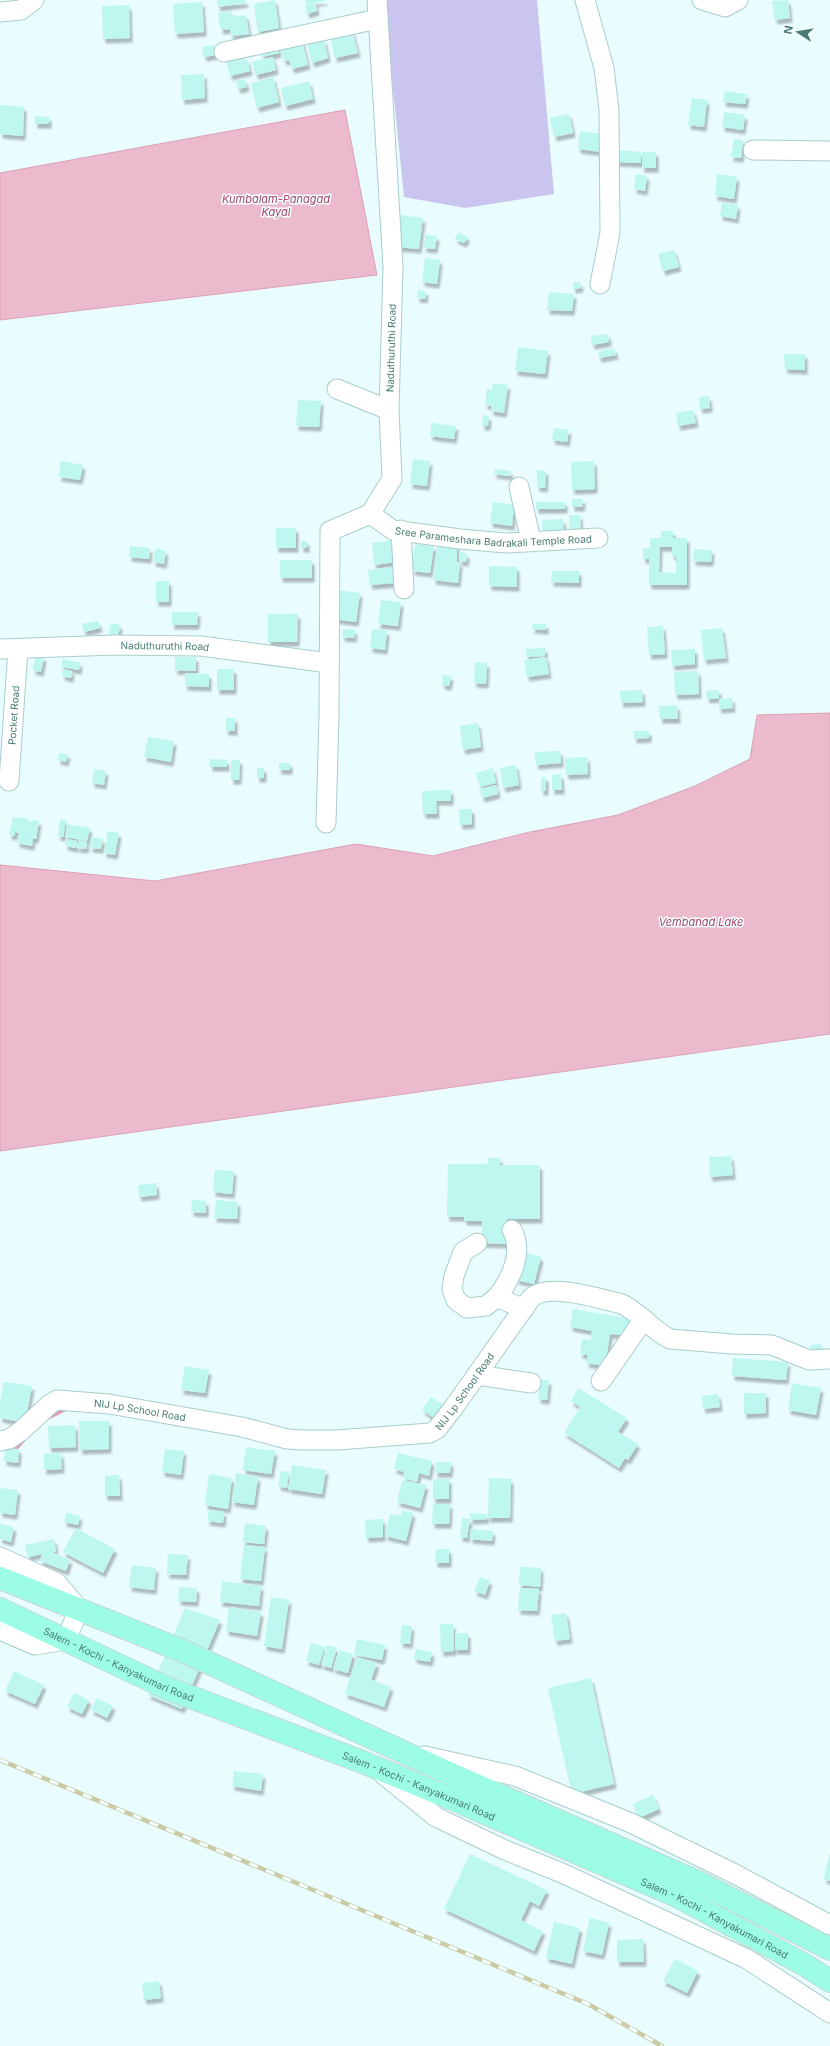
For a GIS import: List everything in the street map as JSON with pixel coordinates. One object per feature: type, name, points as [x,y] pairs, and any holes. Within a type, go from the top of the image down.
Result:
[{"type":"highway","points":[[0,1578],[183,1651],[397,1749],[698,1882],[830,1949]]},
{"type":"highway","name":"Salem - Kochi - Kanyakumari Road","points":[[0,1609],[167,1688],[365,1763],[455,1800],[678,1897],[805,1965],[830,1981]]},
{"type":"street","points":[[0,12],[21,10],[34,0]]},
{"type":"street","name":"Naduthuruthi Road","points":[[370,514],[392,478],[389,410],[394,266],[377,0]]},
{"type":"street","points":[[584,0],[604,68],[609,110],[610,233],[600,284]]},
{"type":"street","points":[[702,0],[725,7],[738,0]]},
{"type":"street","points":[[224,52],[378,19]]},
{"type":"street","points":[[754,150],[830,151]]},
{"type":"street","points":[[337,389],[389,410]]},
{"type":"street","points":[[519,487],[531,540]]},
{"type":"street","points":[[326,822],[330,532],[370,514]]},
{"type":"street","name":"Sree Parameshara Badrakali Temple Road","points":[[370,514],[393,530],[506,543],[531,540],[598,538]]},
{"type":"street","points":[[401,530],[404,589]]},
{"type":"street","name":"Naduthuruthi Road","points":[[9,649],[114,644],[201,646],[329,663]]},
{"type":"street","name":"Pocket Road","points":[[9,649],[9,782]]},
{"type":"street","points":[[477,1243],[463,1252],[458,1263],[452,1289],[456,1300],[467,1308],[486,1306],[497,1297],[508,1282],[516,1257],[517,1239],[512,1230]]},
{"type":"street","name":"NIJ Lp School Road","points":[[0,1441],[21,1431],[50,1404],[58,1400],[109,1404],[242,1426],[287,1438],[301,1440],[337,1440],[430,1433],[437,1429],[535,1295],[544,1292],[556,1291],[622,1304],[670,1339],[732,1344],[772,1345],[809,1360],[830,1359]]},
{"type":"street","points":[[497,1297],[524,1309]]},
{"type":"street","points":[[601,1381],[644,1319]]},
{"type":"street","points":[[477,1375],[531,1383]]},
{"type":"street","points":[[0,1557],[57,1582],[79,1609],[66,1640],[35,1645],[0,1630]]},
{"type":"street","points":[[397,1749],[515,1776],[609,1814],[735,1874],[830,1925]]},
{"type":"street","points":[[365,1763],[383,1774],[436,1817],[505,1850],[562,1873],[747,1959],[830,2013]]},
{"type":"shaded area","points":[[384,0],[537,0],[554,194],[465,208],[404,197]]},
{"type":"water","name":"Kumbalam-Panagad Kayal","points":[[345,110],[377,275],[0,320],[0,173]]},
{"type":"water","name":"Vembanad Lake","points":[[830,713],[830,1034],[0,1151],[0,865],[155,881],[356,844],[433,856],[530,832],[618,815],[695,786],[750,759],[757,715]]},
{"type":"building","points":[[217,0],[245,0],[246,3],[218,7]]},
{"type":"building","points":[[275,0],[279,28],[258,32],[254,4]]},
{"type":"building","points":[[305,0],[325,0],[326,1],[306,4]]},
{"type":"building","points":[[788,0],[790,18],[775,20],[772,1]]},
{"type":"building","points":[[202,2],[204,32],[175,34],[173,4]]},
{"type":"building","points":[[315,3],[317,11],[307,14],[305,5]]},
{"type":"building","points":[[129,5],[130,38],[103,39],[102,6]]},
{"type":"building","points":[[231,11],[233,17],[246,15],[249,34],[231,36],[230,29],[221,30],[218,13]]},
{"type":"building","points":[[352,30],[358,53],[335,58],[330,36]]},
{"type":"building","points":[[301,37],[308,65],[292,69],[289,60],[284,61],[279,42]]},
{"type":"building","points":[[324,39],[328,58],[312,63],[307,43]]},
{"type":"building","points":[[277,44],[279,53],[262,57],[260,48]]},
{"type":"building","points":[[214,45],[216,55],[204,57],[202,47]]},
{"type":"building","points":[[240,52],[242,60],[247,59],[250,71],[230,76],[225,55]]},
{"type":"building","points":[[273,57],[276,70],[256,75],[252,62]]},
{"type":"building","points":[[204,74],[205,98],[182,100],[181,75]]},
{"type":"building","points":[[273,77],[279,102],[257,108],[251,83]]},
{"type":"building","points":[[245,79],[247,87],[238,89],[236,81]]},
{"type":"building","points":[[309,81],[313,99],[285,106],[281,88]]},
{"type":"building","points":[[725,91],[747,94],[745,104],[723,102]]},
{"type":"building","points":[[692,98],[707,100],[704,127],[688,125]]},
{"type":"building","points":[[0,105],[24,107],[23,136],[0,134]]},
{"type":"building","points":[[724,112],[745,115],[743,130],[722,127]]},
{"type":"building","points":[[569,114],[573,133],[554,137],[550,118]]},
{"type":"building","points":[[35,116],[49,117],[49,124],[35,124]]},
{"type":"building","points":[[580,131],[604,134],[601,152],[578,149]]},
{"type":"building","points":[[734,139],[743,140],[741,158],[731,157]]},
{"type":"building","points":[[617,150],[641,152],[641,163],[616,162]]},
{"type":"building","points":[[642,152],[656,152],[656,168],[642,168]]},
{"type":"building","points":[[636,174],[647,176],[645,191],[634,189]]},
{"type":"building","points":[[717,174],[737,177],[734,199],[715,196]]},
{"type":"building","points":[[722,203],[738,205],[736,219],[720,216]]},
{"type":"building","points":[[401,215],[423,218],[419,249],[397,247]]},
{"type":"building","points":[[458,232],[468,237],[464,243],[455,239]]},
{"type":"building","points":[[425,235],[437,236],[435,249],[424,248]]},
{"type":"building","points":[[674,250],[679,267],[663,271],[658,254]]},
{"type":"building","points":[[425,258],[440,260],[437,284],[422,282]]},
{"type":"building","points":[[573,282],[580,282],[581,288],[573,289]]},
{"type":"building","points":[[418,290],[426,291],[425,299],[417,298]]},
{"type":"building","points":[[549,292],[574,294],[572,311],[547,310]]},
{"type":"building","points":[[608,334],[609,342],[592,345],[591,336]]},
{"type":"building","points":[[518,347],[548,351],[545,374],[515,371]]},
{"type":"building","points":[[614,348],[616,355],[599,358],[598,352]]},
{"type":"building","points":[[784,354],[805,354],[805,370],[785,369]]},
{"type":"building","points":[[493,383],[508,385],[504,413],[491,411],[491,406],[485,405],[487,389],[492,390]]},
{"type":"building","points":[[709,396],[710,408],[700,409],[699,397]]},
{"type":"building","points":[[298,400],[321,401],[319,427],[296,426]]},
{"type":"building","points":[[693,410],[696,423],[678,426],[676,413]]},
{"type":"building","points":[[483,415],[489,416],[488,426],[482,426]]},
{"type":"building","points":[[432,423],[456,426],[454,439],[430,436]]},
{"type":"building","points":[[554,428],[569,430],[567,442],[552,440]]},
{"type":"building","points":[[413,459],[430,461],[427,486],[410,484]]},
{"type":"building","points":[[61,461],[83,465],[80,480],[59,477]]},
{"type":"building","points":[[594,461],[595,489],[572,490],[571,462]]},
{"type":"building","points":[[495,469],[511,471],[510,476],[494,474]]},
{"type":"building","points":[[537,470],[546,471],[545,488],[537,487]]},
{"type":"building","points":[[572,499],[583,499],[582,507],[572,507]]},
{"type":"building","points":[[493,502],[514,505],[512,526],[490,523]]},
{"type":"building","points":[[536,502],[565,502],[565,509],[536,509]]},
{"type":"building","points":[[569,515],[580,515],[581,535],[570,536]]},
{"type":"building","points":[[563,519],[564,535],[543,536],[542,520]]},
{"type":"building","points":[[276,528],[296,528],[296,548],[276,548]]},
{"type":"building","points":[[661,531],[673,531],[673,538],[687,538],[687,585],[649,585],[649,559],[643,559],[643,548],[650,548],[650,538],[661,538]],"holes":[[[660,547],[672,547],[672,556],[676,556],[676,573],[659,572]]]},
{"type":"building","points":[[394,540],[396,562],[374,565],[372,543]]},
{"type":"building","points":[[301,541],[307,541],[307,548],[301,548]]},
{"type":"building","points":[[438,542],[457,545],[457,562],[460,563],[458,583],[433,580]]},
{"type":"building","points":[[415,544],[434,546],[430,573],[412,571],[413,565],[408,565],[410,553],[414,553]]},
{"type":"building","points":[[130,546],[150,548],[149,559],[129,557]]},
{"type":"building","points":[[156,548],[166,551],[164,564],[153,562]]},
{"type":"building","points":[[694,549],[712,550],[711,562],[693,561]]},
{"type":"building","points":[[460,552],[467,554],[466,562],[459,561]]},
{"type":"building","points":[[280,560],[312,560],[312,578],[280,578]]},
{"type":"building","points":[[489,566],[517,567],[517,587],[489,586]]},
{"type":"building","points":[[392,567],[394,583],[370,585],[368,570]]},
{"type":"building","points":[[552,571],[579,571],[579,583],[551,582]]},
{"type":"building","points":[[156,581],[169,581],[169,602],[156,602]]},
{"type":"building","points":[[336,590],[360,593],[356,622],[333,619]]},
{"type":"building","points":[[381,600],[401,602],[398,626],[378,624]]},
{"type":"building","points":[[172,612],[198,612],[197,625],[172,625]]},
{"type":"building","points":[[268,614],[298,614],[297,642],[268,642]]},
{"type":"building","points":[[98,621],[100,628],[84,632],[82,624]]},
{"type":"building","points":[[111,623],[120,625],[118,638],[108,636]]},
{"type":"building","points":[[533,624],[546,624],[546,630],[532,629]]},
{"type":"building","points":[[663,626],[665,654],[649,655],[647,627]]},
{"type":"building","points":[[722,628],[726,658],[704,660],[701,630]]},
{"type":"building","points":[[343,629],[355,630],[354,638],[342,637]]},
{"type":"building","points":[[372,629],[387,631],[385,650],[370,648]]},
{"type":"building","points":[[545,648],[545,656],[526,657],[526,649]]},
{"type":"building","points":[[695,649],[695,664],[672,666],[671,650]]},
{"type":"building","points":[[35,655],[44,657],[41,672],[33,670]]},
{"type":"building","points":[[175,657],[196,657],[196,671],[175,670]]},
{"type":"building","points":[[546,657],[549,674],[527,677],[524,660]]},
{"type":"building","points":[[63,659],[80,663],[79,670],[61,667]]},
{"type":"building","points":[[475,662],[487,663],[486,684],[474,683]]},
{"type":"building","points":[[63,669],[72,671],[71,678],[62,676]]},
{"type":"building","points":[[217,669],[234,669],[234,690],[217,690]]},
{"type":"building","points":[[698,671],[699,694],[675,695],[674,672]]},
{"type":"building","points":[[185,673],[209,674],[209,687],[185,686]]},
{"type":"building","points":[[443,675],[451,676],[449,686],[442,685]]},
{"type":"building","points":[[642,690],[643,702],[621,703],[620,691]]},
{"type":"building","points":[[719,690],[719,698],[707,699],[706,691]]},
{"type":"building","points":[[732,698],[733,708],[719,709],[719,699]]},
{"type":"building","points":[[677,705],[678,719],[660,719],[659,706]]},
{"type":"building","points":[[226,718],[235,718],[235,731],[226,731]]},
{"type":"building","points":[[478,723],[481,747],[463,750],[460,726]]},
{"type":"building","points":[[634,731],[649,731],[649,738],[634,739]]},
{"type":"building","points":[[148,737],[174,741],[171,762],[144,757]]},
{"type":"building","points":[[560,751],[561,763],[536,765],[535,752]]},
{"type":"building","points":[[59,753],[68,754],[66,762],[58,760]]},
{"type":"building","points":[[587,757],[588,774],[566,775],[565,758]]},
{"type":"building","points":[[210,759],[227,760],[227,767],[210,767]]},
{"type":"building","points":[[231,760],[240,760],[239,780],[231,780]]},
{"type":"building","points":[[279,763],[290,763],[290,770],[279,770]]},
{"type":"building","points":[[516,765],[519,785],[503,788],[500,768]]},
{"type":"building","points":[[257,768],[264,768],[264,778],[257,778]]},
{"type":"building","points":[[493,768],[496,783],[480,787],[476,773]]},
{"type":"building","points":[[94,769],[106,771],[104,785],[92,783]]},
{"type":"building","points":[[561,774],[562,790],[552,790],[552,775]]},
{"type":"building","points":[[541,777],[546,777],[546,791],[541,791]]},
{"type":"building","points":[[496,785],[498,794],[482,798],[480,789]]},
{"type":"building","points":[[451,790],[451,801],[436,801],[437,814],[423,814],[422,791]]},
{"type":"building","points":[[459,809],[472,809],[472,824],[460,825]]},
{"type":"building","points":[[13,817],[29,819],[28,822],[31,822],[32,820],[39,821],[36,839],[23,837],[33,839],[32,846],[17,843],[19,833],[24,834],[15,832],[15,836],[9,835]]},
{"type":"building","points":[[60,819],[66,820],[63,837],[58,836]]},
{"type":"building","points":[[67,824],[90,828],[87,841],[65,837]]},
{"type":"building","points":[[108,831],[119,833],[115,855],[104,853]]},
{"type":"building","points":[[92,837],[103,839],[101,849],[90,848]]},
{"type":"building","points":[[66,839],[77,841],[76,848],[65,846]]},
{"type":"building","points":[[79,840],[87,842],[86,849],[77,848]]},
{"type":"building","points":[[731,1156],[733,1175],[710,1177],[709,1157]]},
{"type":"building","points":[[488,1158],[500,1158],[500,1165],[540,1165],[540,1219],[507,1219],[507,1244],[482,1243],[482,1221],[464,1221],[464,1217],[447,1217],[448,1164],[488,1164]]},
{"type":"building","points":[[215,1170],[234,1171],[232,1194],[213,1192]]},
{"type":"building","points":[[156,1183],[157,1195],[139,1197],[138,1185]]},
{"type":"building","points":[[192,1200],[206,1201],[206,1213],[191,1212]]},
{"type":"building","points":[[216,1200],[238,1202],[237,1219],[214,1218]]},
{"type":"building","points":[[523,1252],[541,1257],[534,1284],[516,1280]]},
{"type":"building","points":[[573,1309],[632,1319],[629,1336],[610,1334],[605,1366],[586,1363],[588,1355],[580,1354],[582,1339],[591,1340],[592,1331],[570,1327]]},
{"type":"building","points":[[821,1344],[822,1354],[812,1355],[811,1345]]},
{"type":"building","points":[[733,1358],[788,1362],[786,1380],[732,1376]]},
{"type":"building","points":[[185,1366],[209,1370],[205,1393],[181,1390]]},
{"type":"building","points":[[540,1380],[549,1380],[547,1400],[538,1399]]},
{"type":"building","points":[[4,1382],[32,1386],[25,1423],[0,1418],[0,1402]]},
{"type":"building","points":[[792,1383],[821,1388],[816,1415],[788,1410]]},
{"type":"building","points":[[578,1388],[627,1418],[618,1432],[638,1444],[628,1460],[625,1458],[619,1468],[564,1433],[580,1407],[571,1401]]},
{"type":"building","points":[[744,1393],[766,1393],[766,1413],[744,1414]]},
{"type":"building","points":[[718,1394],[720,1407],[703,1409],[702,1396]]},
{"type":"building","points":[[431,1397],[443,1405],[434,1418],[422,1410]]},
{"type":"building","points":[[79,1421],[109,1421],[109,1449],[80,1450]]},
{"type":"building","points":[[75,1425],[76,1447],[49,1448],[48,1426]]},
{"type":"building","points":[[246,1447],[275,1451],[271,1474],[243,1470]]},
{"type":"building","points":[[5,1448],[19,1449],[18,1463],[4,1461]]},
{"type":"building","points":[[165,1449],[184,1451],[181,1475],[162,1472]]},
{"type":"building","points":[[61,1453],[62,1469],[44,1470],[44,1454]]},
{"type":"building","points":[[398,1453],[432,1461],[429,1476],[419,1473],[417,1482],[403,1478],[404,1472],[394,1469]]},
{"type":"building","points":[[436,1462],[451,1462],[450,1473],[435,1473]]},
{"type":"building","points":[[292,1465],[326,1470],[322,1494],[288,1489]]},
{"type":"building","points":[[281,1471],[289,1472],[287,1488],[278,1486]]},
{"type":"building","points":[[236,1473],[258,1477],[254,1505],[232,1502]]},
{"type":"building","points":[[209,1474],[232,1478],[228,1509],[205,1505]]},
{"type":"building","points":[[119,1475],[120,1496],[105,1496],[105,1476]]},
{"type":"building","points":[[489,1478],[511,1479],[510,1518],[488,1518]]},
{"type":"building","points":[[433,1479],[449,1479],[449,1499],[433,1499]]},
{"type":"building","points":[[402,1480],[426,1485],[420,1508],[397,1502]]},
{"type":"building","points":[[0,1488],[18,1490],[15,1515],[0,1513]]},
{"type":"building","points":[[433,1504],[450,1504],[449,1524],[432,1524]]},
{"type":"building","points":[[209,1510],[224,1512],[223,1523],[207,1521]]},
{"type":"building","points":[[402,1510],[413,1513],[406,1541],[385,1536],[390,1514],[401,1516]]},
{"type":"building","points":[[66,1513],[80,1516],[78,1525],[64,1522]]},
{"type":"building","points":[[469,1513],[487,1514],[486,1519],[471,1520]]},
{"type":"building","points":[[462,1518],[470,1519],[467,1538],[460,1537]]},
{"type":"building","points":[[383,1519],[383,1537],[366,1538],[365,1520]]},
{"type":"building","points":[[245,1523],[266,1526],[264,1544],[243,1542]]},
{"type":"building","points":[[0,1524],[14,1527],[11,1542],[0,1539]]},
{"type":"building","points":[[76,1528],[115,1549],[103,1573],[63,1552]]},
{"type":"building","points":[[471,1529],[493,1531],[492,1541],[470,1539]]},
{"type":"building","points":[[54,1539],[56,1552],[52,1552],[70,1560],[66,1571],[40,1561],[42,1554],[28,1557],[25,1545]]},
{"type":"building","points":[[244,1545],[265,1547],[261,1581],[240,1579]]},
{"type":"building","points":[[436,1549],[449,1549],[449,1563],[435,1563]]},
{"type":"building","points":[[168,1554],[188,1555],[186,1575],[167,1574]]},
{"type":"building","points":[[132,1565],[156,1568],[154,1590],[129,1587]]},
{"type":"building","points":[[520,1567],[541,1568],[540,1587],[519,1585]]},
{"type":"building","points":[[480,1577],[490,1581],[485,1595],[474,1591]]},
{"type":"building","points":[[222,1581],[261,1586],[259,1606],[220,1602]]},
{"type":"building","points":[[179,1587],[197,1588],[196,1602],[178,1601]]},
{"type":"building","points":[[520,1588],[539,1589],[537,1611],[518,1610]]},
{"type":"building","points":[[271,1597],[289,1600],[282,1649],[264,1646]]},
{"type":"building","points":[[229,1607],[261,1612],[257,1636],[226,1631]]},
{"type":"building","points":[[185,1608],[220,1620],[182,1709],[148,1695]]},
{"type":"building","points":[[566,1613],[570,1639],[555,1641],[551,1615]]},
{"type":"building","points":[[440,1624],[453,1624],[454,1651],[441,1652]]},
{"type":"building","points":[[402,1625],[412,1626],[410,1644],[400,1643]]},
{"type":"building","points":[[455,1633],[468,1633],[468,1650],[455,1650]]},
{"type":"building","points":[[357,1639],[385,1645],[382,1660],[354,1655]]},
{"type":"building","points":[[311,1643],[325,1647],[319,1665],[306,1661]]},
{"type":"building","points":[[327,1645],[337,1648],[331,1668],[321,1665]]},
{"type":"building","points":[[416,1649],[432,1652],[430,1662],[414,1659]]},
{"type":"building","points":[[339,1650],[353,1654],[348,1673],[333,1669]]},
{"type":"building","points":[[357,1657],[377,1663],[371,1680],[391,1687],[384,1707],[345,1694]]},
{"type":"building","points":[[14,1671],[44,1685],[35,1704],[5,1691]]},
{"type":"building","points":[[591,1678],[614,1784],[572,1794],[548,1688]]},
{"type":"building","points":[[74,1693],[89,1700],[82,1714],[67,1707]]},
{"type":"building","points":[[97,1698],[113,1706],[107,1718],[91,1710]]},
{"type":"building","points":[[234,1771],[263,1774],[261,1791],[232,1786]]},
{"type":"building","points":[[653,1795],[659,1809],[639,1818],[633,1804]]},
{"type":"building","points":[[470,1854],[547,1890],[539,1906],[530,1901],[521,1920],[543,1931],[534,1951],[444,1909]]},
{"type":"building","points":[[830,1855],[830,1881],[824,1879]]},
{"type":"building","points":[[590,1918],[609,1923],[602,1955],[583,1951]]},
{"type":"building","points":[[554,1922],[580,1928],[572,1964],[546,1958]]},
{"type":"building","points":[[643,1939],[644,1962],[617,1962],[617,1940]]},
{"type":"building","points":[[675,1959],[698,1971],[687,1993],[663,1981]]},
{"type":"building","points":[[159,1981],[161,1998],[144,2000],[142,1983]]},
{"type":"waterway","points":[[49,1417],[67,1408]]},
{"type":"waterway","points":[[11,1446],[17,1447],[25,1438]]},
{"type":"railway","points":[[0,1760],[588,2004],[662,2046]]}]
